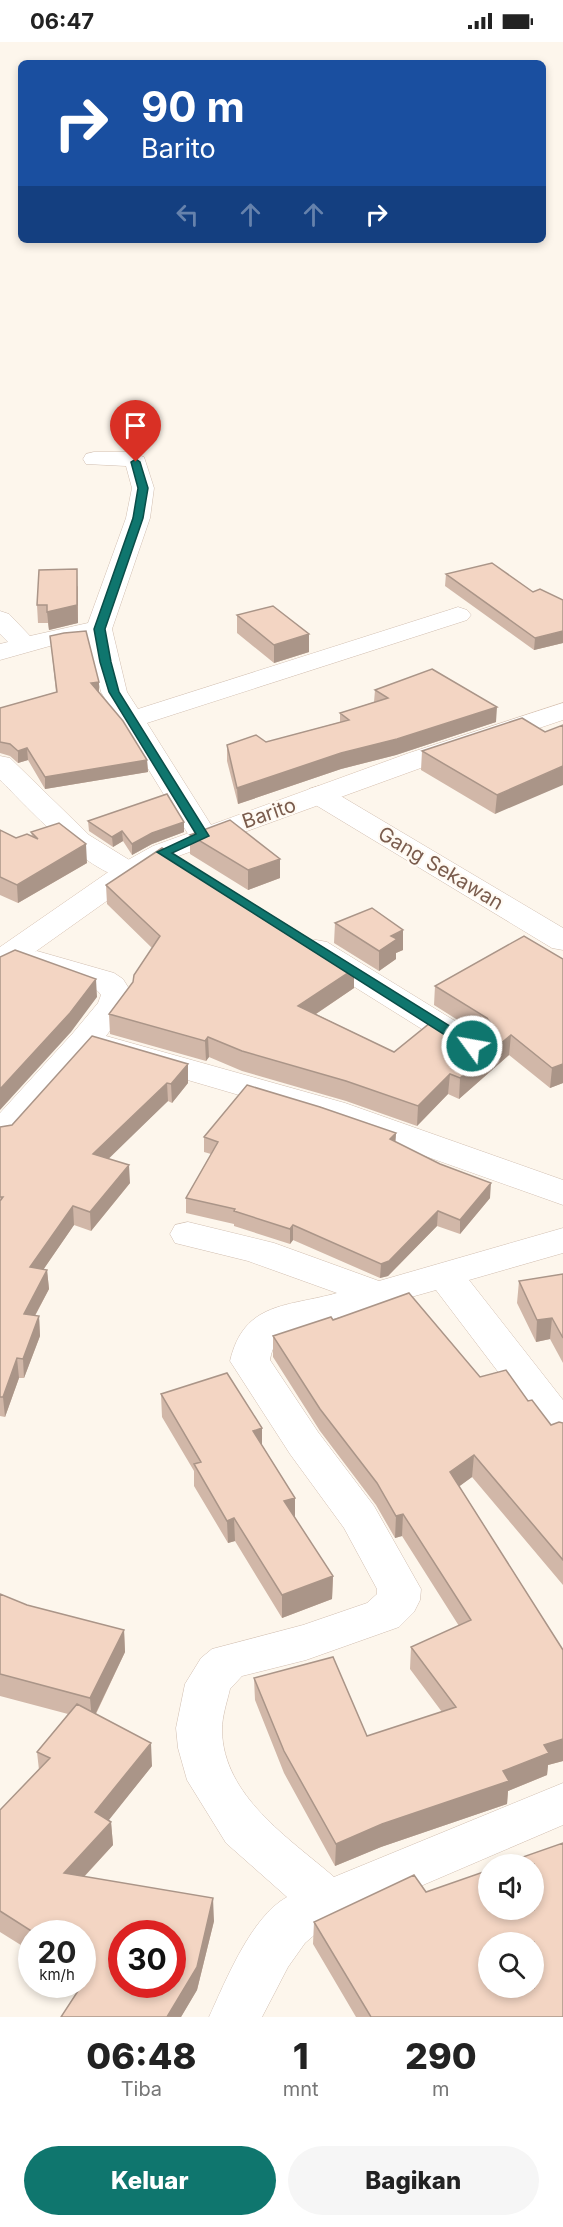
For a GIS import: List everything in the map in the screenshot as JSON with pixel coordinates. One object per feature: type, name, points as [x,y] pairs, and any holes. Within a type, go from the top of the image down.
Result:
[{"type":"street","points":[[94,459],[129,459],[136,462],[143,488],[138,518],[99,629],[105,662],[114,692],[203,836]]},
{"type":"street","points":[[130,720],[458,615]]},
{"type":"street","points":[[0,619],[25,645]]},
{"type":"street","points":[[0,652],[62,635],[99,629]]},
{"type":"street","name":"Barito","points":[[6,958],[128,872],[163,852],[319,795],[563,711]]},
{"type":"street","points":[[0,764],[79,841],[128,872]]},
{"type":"street","name":"Gang Sekawan","points":[[319,795],[563,941]]},
{"type":"street","points":[[163,852],[193,871]]},
{"type":"street","points":[[292,934],[472,1046]]},
{"type":"street","points":[[0,1134],[85,1040],[116,1000],[117,995],[110,983],[6,958]]},
{"type":"street","points":[[85,1040],[333,1111],[563,1193]]},
{"type":"street","points":[[188,1234],[240,1244],[310,1267],[377,1295]]},
{"type":"street","points":[[328,1902],[243,1828],[211,1780],[201,1748],[199,1728],[208,1684],[217,1671],[228,1662],[351,1627],[383,1615],[398,1600],[399,1589],[359,1516],[304,1443],[250,1361],[256,1336],[266,1327],[563,1240]]},
{"type":"street","points":[[445,1275],[563,1429]]},
{"type":"street","points":[[235,2017],[265,1960],[280,1937],[299,1917],[328,1902],[563,1803]]},
{"type":"building","points":[[492,563],[533,592],[540,589],[563,600],[563,631],[535,638],[446,574]]},
{"type":"building","points":[[77,569],[77,605],[47,612],[47,605],[37,605],[39,570]]},
{"type":"building","points":[[273,606],[309,634],[274,645],[237,615]]},
{"type":"building","points":[[86,631],[99,682],[91,683],[123,721],[147,760],[45,777],[27,748],[18,751],[10,744],[0,742],[0,708],[57,692],[50,636]]},
{"type":"building","points":[[432,669],[497,707],[397,739],[341,753],[237,788],[227,745],[256,735],[266,742],[349,720],[340,713],[388,698],[375,690]]},
{"type":"building","points":[[522,718],[545,732],[563,725],[563,766],[497,795],[422,751]]},
{"type":"building","points":[[167,794],[184,822],[152,833],[132,844],[122,831],[112,837],[88,821]]},
{"type":"building","points":[[230,820],[280,859],[248,870],[190,835]]},
{"type":"building","points":[[59,823],[86,844],[17,885],[0,877],[0,830],[16,838],[27,834],[38,839],[31,832]]},
{"type":"building","points":[[162,848],[354,969],[298,1006],[394,1052],[435,1019],[461,1035],[474,1038],[487,1034],[493,1026],[487,1018],[435,986],[524,936],[563,959],[563,1064],[552,1068],[511,1035],[460,1078],[450,1074],[418,1106],[346,1081],[242,1051],[208,1037],[205,1041],[109,1014],[133,982],[134,975],[160,936],[106,885]]},
{"type":"building","points":[[372,908],[403,930],[391,936],[397,939],[379,951],[335,923]]},
{"type":"building","points":[[15,950],[96,979],[70,1013],[0,1089],[0,957]]},
{"type":"building","points":[[92,1036],[188,1064],[171,1084],[167,1083],[93,1154],[129,1165],[90,1212],[73,1206],[30,1267],[47,1270],[24,1314],[39,1316],[23,1359],[17,1358],[3,1397],[0,1397],[0,1201],[3,1197],[0,1197],[0,1127],[12,1125]]},
{"type":"building","points":[[247,1085],[396,1133],[390,1139],[440,1164],[491,1183],[460,1220],[438,1211],[389,1261],[381,1264],[293,1225],[290,1229],[234,1211],[235,1209],[186,1198],[218,1142],[204,1137]]},
{"type":"building","points":[[563,1274],[563,1338],[552,1318],[537,1320],[519,1281]]},
{"type":"building","points":[[409,1293],[480,1377],[506,1370],[528,1401],[532,1400],[551,1425],[563,1423],[563,1560],[474,1455],[450,1472],[563,1650],[563,1739],[544,1745],[549,1753],[503,1771],[509,1781],[382,1824],[336,1844],[284,1751],[254,1678],[333,1657],[367,1736],[456,1707],[411,1647],[471,1620],[403,1514],[396,1516],[377,1483],[320,1409],[273,1336],[331,1317],[333,1320]]},
{"type":"building","points":[[227,1373],[262,1428],[253,1431],[295,1498],[284,1501],[333,1576],[282,1595],[234,1518],[227,1521],[194,1464],[201,1462],[161,1394]]},
{"type":"building","points":[[0,1594],[27,1605],[124,1630],[90,1698],[0,1674]]},
{"type":"building","points":[[77,1704],[151,1743],[95,1812],[111,1822],[64,1873],[213,1898],[197,1967],[186,1985],[186,1920],[108,1920],[108,1998],[178,1998],[167,2017],[61,2017],[73,1998],[96,1998],[96,1920],[18,1920],[18,1922],[0,1911],[0,1810],[50,1758],[37,1752]]},
{"type":"building","points":[[563,1843],[563,2017],[371,2017],[314,1922],[414,1875],[426,1892],[478,1874],[478,1920],[544,1920],[544,1854],[532,1854]]},
{"type":"route","points":[[136,462],[143,488],[138,518],[99,629],[105,662],[114,692],[203,836],[163,852],[472,1046]]}]
